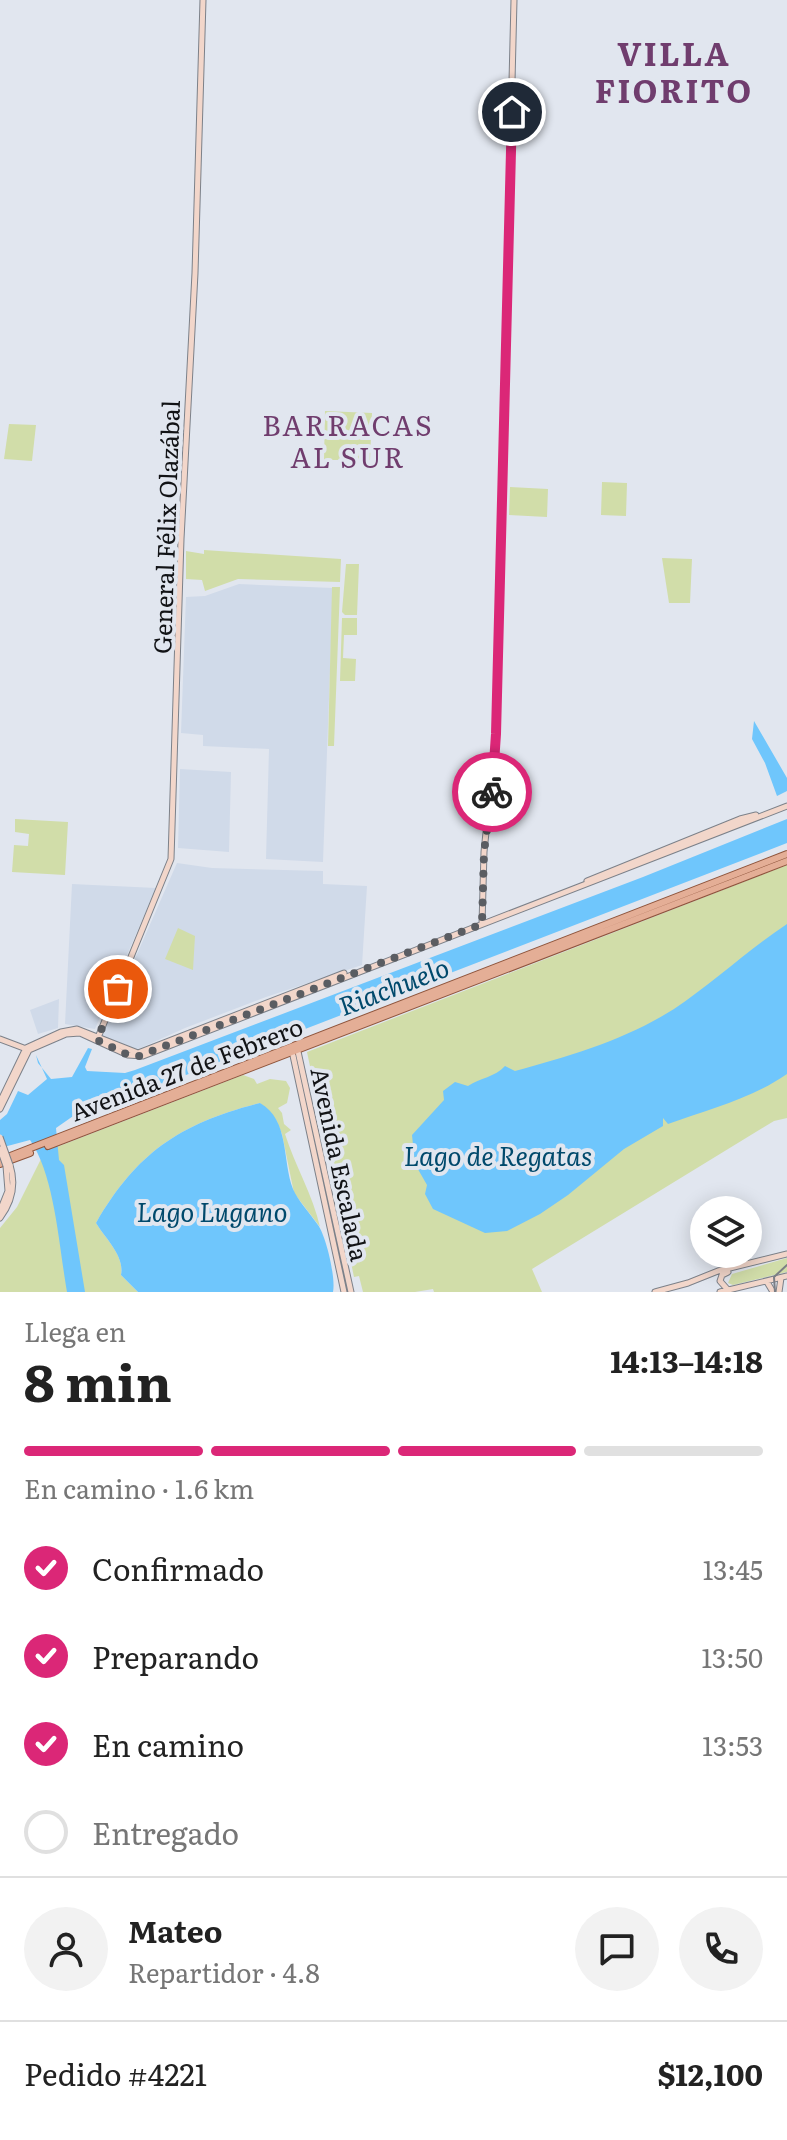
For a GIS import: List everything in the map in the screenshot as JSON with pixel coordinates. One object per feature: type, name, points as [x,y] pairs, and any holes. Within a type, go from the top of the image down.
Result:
[{"type":"main road","name":"Avenida 27 de Febrero","points":[[4,1164],[34,1149],[787,854]]},
{"type":"main road","name":"Avenida 27 de Febrero","points":[[294,1048],[787,861]]},
{"type":"street","name":"General Félix Olazábal","points":[[97,1039],[171,859],[203,0]]},
{"type":"street","points":[[482,924],[484,852],[495,758],[514,0]]},
{"type":"street","points":[[0,1102],[28,1049],[35,1042],[72,1029],[138,1053],[787,806]]},
{"type":"street","points":[[2,1040],[28,1049]]},
{"type":"street","name":"Avenida Escalada","points":[[294,1048],[344,1292]]},
{"type":"street","name":"Avenida Escalada","points":[[294,1048],[351,1292]]},
{"type":"street","points":[[0,1109],[28,1049]]},
{"type":"street","points":[[0,1137],[9,1187],[0,1211]]},
{"type":"street","points":[[0,1149],[12,1192],[0,1218]]},
{"type":"street","points":[[762,1260],[787,1254]]},
{"type":"street","points":[[655,1292],[733,1268]]},
{"type":"street","points":[[728,1291],[722,1286],[721,1277],[736,1268]]},
{"type":"street","points":[[720,1292],[784,1277]]},
{"type":"street","points":[[779,1292],[784,1277]]},
{"type":"street","points":[[767,1282],[773,1292]]},
{"type":"shaded area","points":[[239,584],[333,588],[323,862],[266,859],[269,749],[203,746],[203,735],[181,733],[186,597],[205,596]]},
{"type":"shaded area","points":[[180,769],[231,772],[229,852],[178,848]]},
{"type":"shaded area","points":[[177,863],[212,868],[323,871],[323,884],[367,886],[362,965],[266,997],[134,1051],[101,1036]]},
{"type":"shaded area","points":[[72,884],[156,888],[95,1029],[65,1024]]},
{"type":"shaded area","points":[[59,999],[58,1028],[38,1034],[30,1010]]},
{"type":"green space","points":[[325,411],[372,413],[370,460],[324,460]]},
{"type":"green space","points":[[9,424],[36,425],[32,461],[4,459]]},
{"type":"green space","points":[[602,482],[627,483],[626,516],[601,515]]},
{"type":"green space","points":[[510,487],[548,489],[547,517],[509,515]]},
{"type":"green space","points":[[204,550],[341,559],[340,582],[238,579],[205,591],[202,580],[186,579],[186,551],[204,554]]},
{"type":"green space","points":[[662,558],[692,559],[690,603],[669,603]]},
{"type":"green space","points":[[346,564],[359,564],[357,615],[342,612]]},
{"type":"green space","points":[[332,587],[340,587],[334,746],[328,746]]},
{"type":"green space","points":[[342,618],[357,618],[357,635],[344,635],[343,658],[356,659],[355,681],[340,681]]},
{"type":"green space","points":[[15,819],[68,822],[65,875],[12,872],[14,845],[28,846],[29,834],[15,832]]},
{"type":"green space","points":[[787,865],[787,1118],[774,1121],[532,1269],[542,1292],[434,1292],[433,1289],[363,1292],[359,1276],[354,1277],[307,1052]]},
{"type":"green space","points":[[178,928],[195,936],[193,970],[165,959]]},
{"type":"green space","points":[[243,1075],[254,1079],[257,1084],[270,1079],[286,1081],[290,1088],[287,1103],[278,1108],[284,1124],[291,1130],[285,1134],[320,1227],[294,1193],[282,1134],[276,1120],[260,1103],[184,1131],[145,1159],[112,1198],[96,1223],[117,1254],[121,1275],[138,1292],[0,1292],[0,1228],[17,1207],[42,1157],[57,1147]]},
{"type":"green space","points":[[787,1258],[787,1272],[733,1285],[728,1283],[732,1274],[762,1268],[762,1265]]},
{"type":"water","points":[[754,721],[787,778],[787,791],[777,796],[752,739]]},
{"type":"water","name":"Riachuelo","points":[[787,819],[787,843],[116,1102],[89,1105],[56,1128],[59,1160],[64,1165],[85,1292],[67,1292],[51,1192],[30,1140],[0,1148],[0,1120],[7,1114],[18,1091],[28,1095],[47,1079],[42,1068],[51,1079],[72,1077],[88,1048],[92,1049],[85,1067],[87,1071],[125,1073],[135,1070]]},
{"type":"water","name":"Lago de Regatas","points":[[787,924],[787,1074],[744,1097],[714,1108],[668,1124],[663,1118],[663,1126],[624,1149],[568,1195],[507,1231],[485,1233],[433,1209],[425,1194],[427,1185],[415,1164],[412,1135],[444,1100],[443,1091],[455,1082],[468,1086],[505,1066],[515,1071],[597,1046],[636,1030],[674,1009]]},
{"type":"water","name":"Lago Lugano","points":[[260,1103],[270,1110],[281,1130],[293,1189],[324,1238],[332,1268],[333,1292],[138,1292],[121,1275],[117,1254],[96,1223],[112,1198],[145,1159],[184,1131]]},
{"type":"tram line","points":[[775,1292],[774,1277],[787,1265]]},
{"type":"way so far","points":[[118,989],[97,1040],[128,1055],[143,1056],[482,924],[484,852],[492,792]]},
{"type":"district","name":"VILLA FIORITO","points":[[674,70]]},
{"type":"district","name":"BARRACAS AL SUR","points":[[348,440]]},
{"type":"route","points":[[492,792],[512,112]]}]
